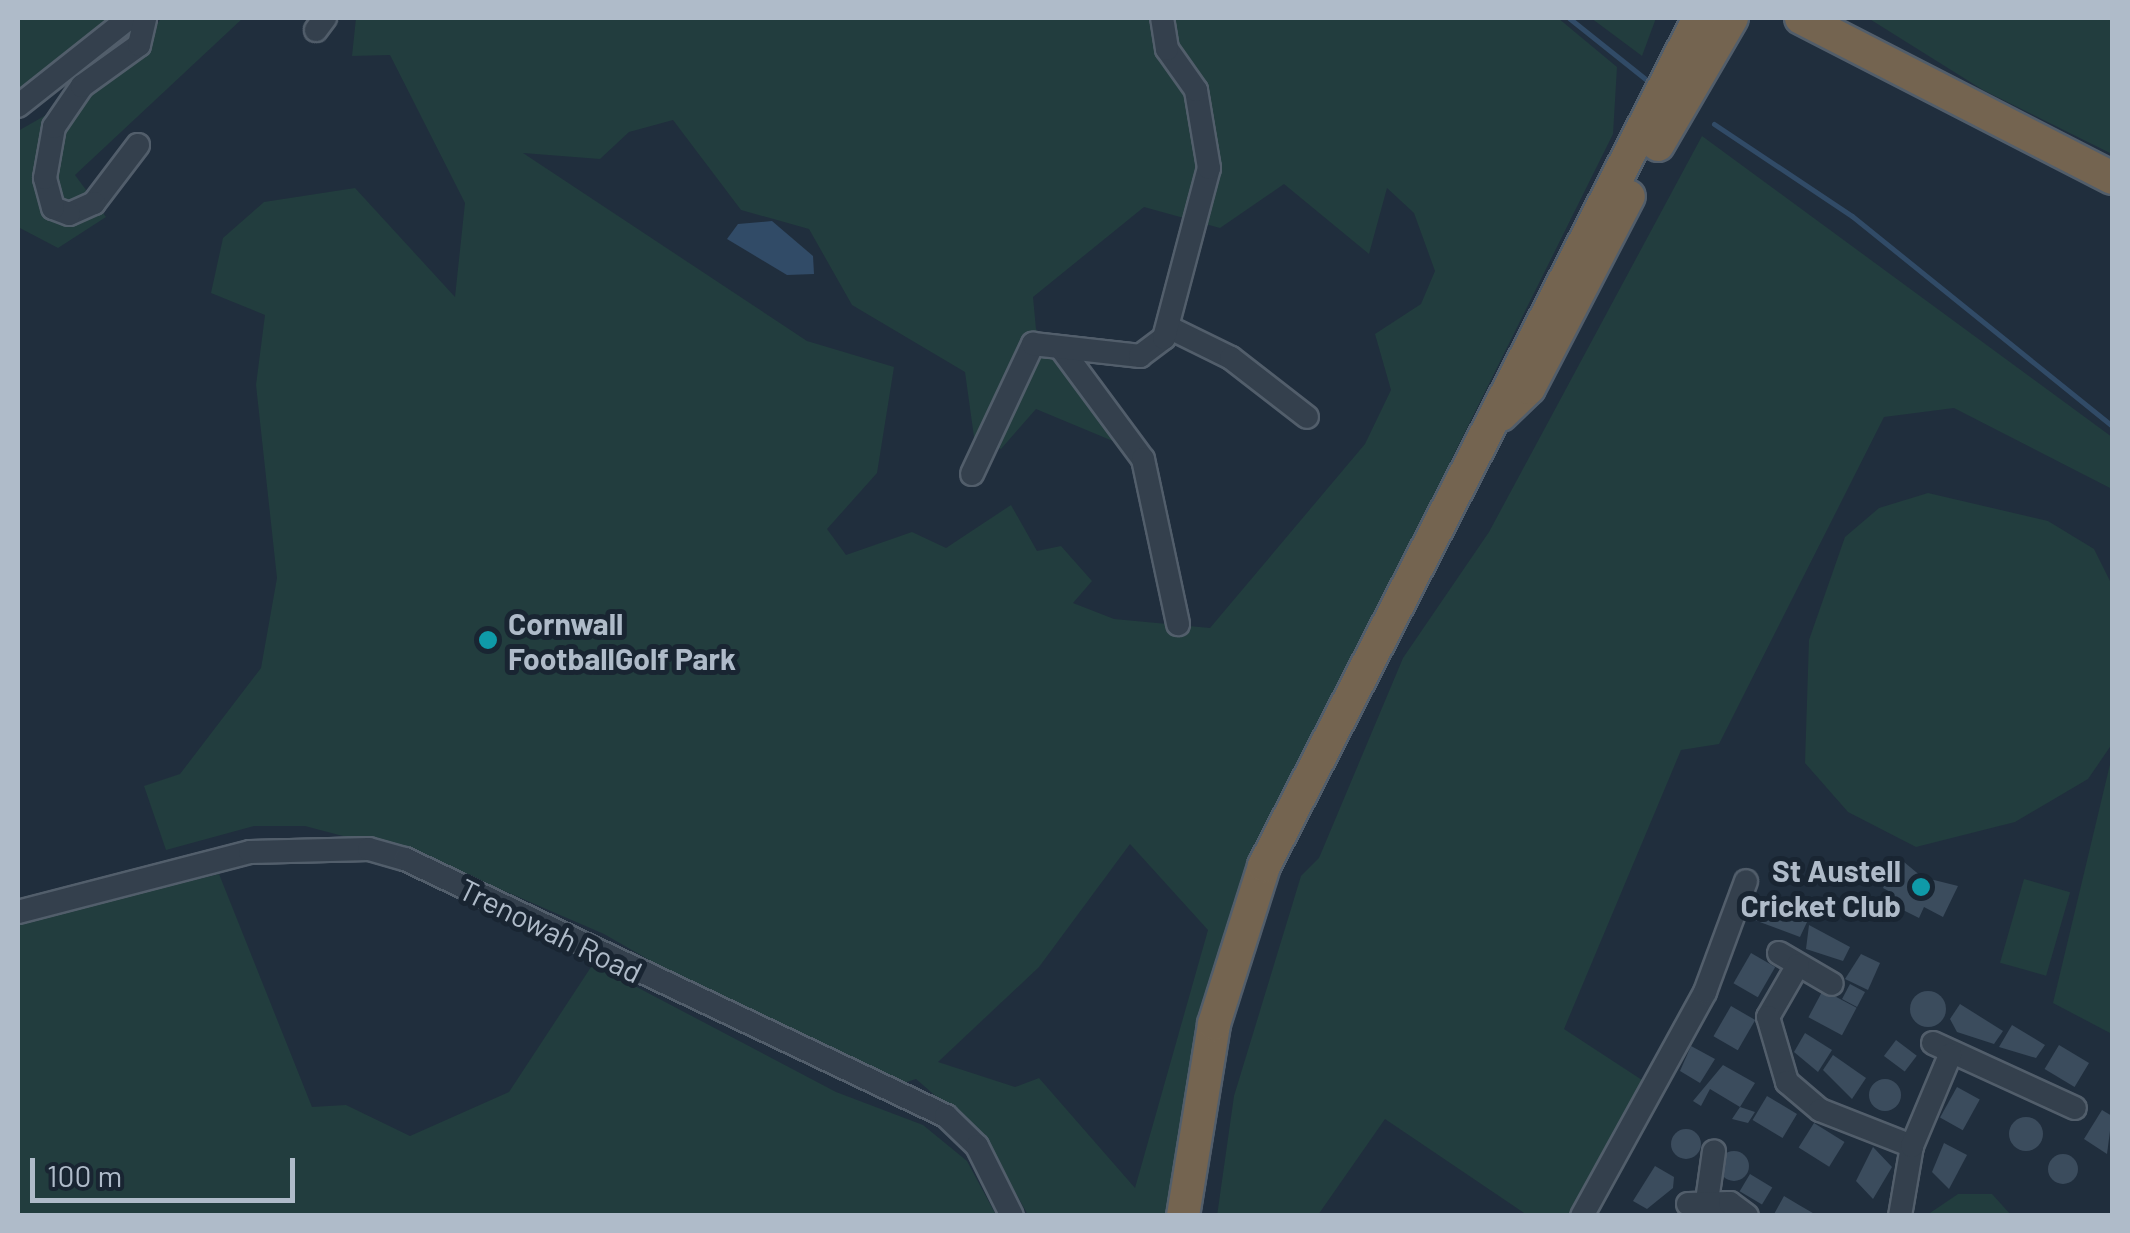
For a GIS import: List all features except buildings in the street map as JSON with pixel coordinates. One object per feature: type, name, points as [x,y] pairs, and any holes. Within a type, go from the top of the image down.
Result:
[{"type":"highway","points":[[1182,1216],[1214,1024],[1264,866],[1500,415],[1536,323],[1699,18]]},
{"type":"highway","points":[[1500,415],[1529,388],[1732,18]]},
{"type":"highway","points":[[1800,18],[1940,82],[2112,178]]},
{"type":"highway","points":[[1851,18],[1940,82]]},
{"type":"street","points":[[18,106],[129,18]]},
{"type":"street","points":[[138,145],[94,203],[70,214],[53,208],[45,178],[54,127],[82,86],[139,45],[146,18]]},
{"type":"street","points":[[972,474],[1033,344],[1063,351],[1140,356],[1168,326],[1209,168],[1196,90],[1167,50],[1162,18]]},
{"type":"street","points":[[1168,326],[1231,358],[1307,417]]},
{"type":"street","points":[[1063,351],[1143,459],[1178,624]]},
{"type":"street","name":"Trenowah Road","points":[[18,912],[250,852],[369,849],[405,860],[946,1116],[977,1146],[1012,1216]]},
{"type":"street","points":[[1582,1216],[1705,992],[1746,881]]},
{"type":"street","points":[[1832,984],[1789,959],[1768,1018],[1787,1082],[1820,1110],[1912,1146]]},
{"type":"street","points":[[1900,1216],[1912,1146],[1942,1049],[2076,1108]]},
{"type":"street","points":[[1714,1151],[1697,1202],[1747,1216]]},
{"type":"green space","points":[[18,18],[129,18],[18,109]]},
{"type":"green space","points":[[161,18],[243,18],[75,175],[106,217],[58,248],[18,227],[18,131],[132,66]]},
{"type":"green space","points":[[356,18],[1558,18],[1617,67],[1613,134],[1276,813],[1201,1034],[1166,1215],[1028,1215],[985,1139],[916,1079],[904,1083],[729,1006],[604,934],[430,859],[305,826],[254,826],[166,850],[144,786],[180,774],[261,668],[277,578],[256,385],[265,315],[211,293],[223,238],[264,202],[355,188],[455,297],[465,203],[390,55],[352,56]],"holes":[[[673,120],[741,210],[809,229],[852,305],[965,372],[974,437],[1001,449],[1036,409],[1120,444],[1036,329],[1033,297],[1144,207],[1220,228],[1284,184],[1369,254],[1387,188],[1414,213],[1435,271],[1421,304],[1375,334],[1391,390],[1365,444],[1210,628],[1114,619],[1073,603],[1092,581],[1061,546],[1037,551],[1011,505],[946,548],[912,532],[846,555],[827,529],[877,473],[894,367],[807,341],[523,153],[600,159],[629,132]],[[1130,844],[1208,930],[1135,1188],[1039,1078],[1015,1087],[938,1062],[1039,967]]]},
{"type":"green space","points":[[1591,18],[1656,18],[1642,56]]},
{"type":"green space","points":[[1868,18],[2112,18],[2112,154],[1983,90]]},
{"type":"green space","points":[[1702,136],[2112,437],[2112,489],[1954,408],[1884,417],[1719,744],[1681,750],[1564,1029],[1642,1080],[1571,1215],[1527,1215],[1385,1119],[1318,1215],[1217,1216],[1234,1096],[1301,876],[1319,858],[1403,658],[1489,532]]},
{"type":"green space","points":[[1928,493],[2048,521],[2094,549],[2112,585],[2112,744],[2088,779],[2015,822],[1916,847],[1848,812],[1805,763],[1809,640],[1845,537],[1879,508]]},
{"type":"green space","points":[[2112,756],[2112,1034],[2053,1003]]},
{"type":"green space","points":[[219,874],[312,1107],[346,1105],[410,1136],[509,1092],[593,964],[836,1092],[923,1125],[967,1161],[996,1215],[18,1215],[18,923]]},
{"type":"green space","points":[[2024,879],[2070,892],[2046,976],[2000,963]]},
{"type":"green space","points":[[1958,1194],[1992,1194],[2011,1215],[1927,1215]]},
{"type":"water","points":[[772,221],[813,256],[814,274],[787,275],[727,239],[738,224]]},
{"type":"waterway","points":[[1569,18],[1653,85]]},
{"type":"waterway","points":[[1714,124],[1852,216],[2112,426]]},
{"type":"place","name":"Cornwall FootballGolf Park","points":[[488,640]]},
{"type":"place","name":"St Austell Cricket Club","points":[[1921,887]]}]
